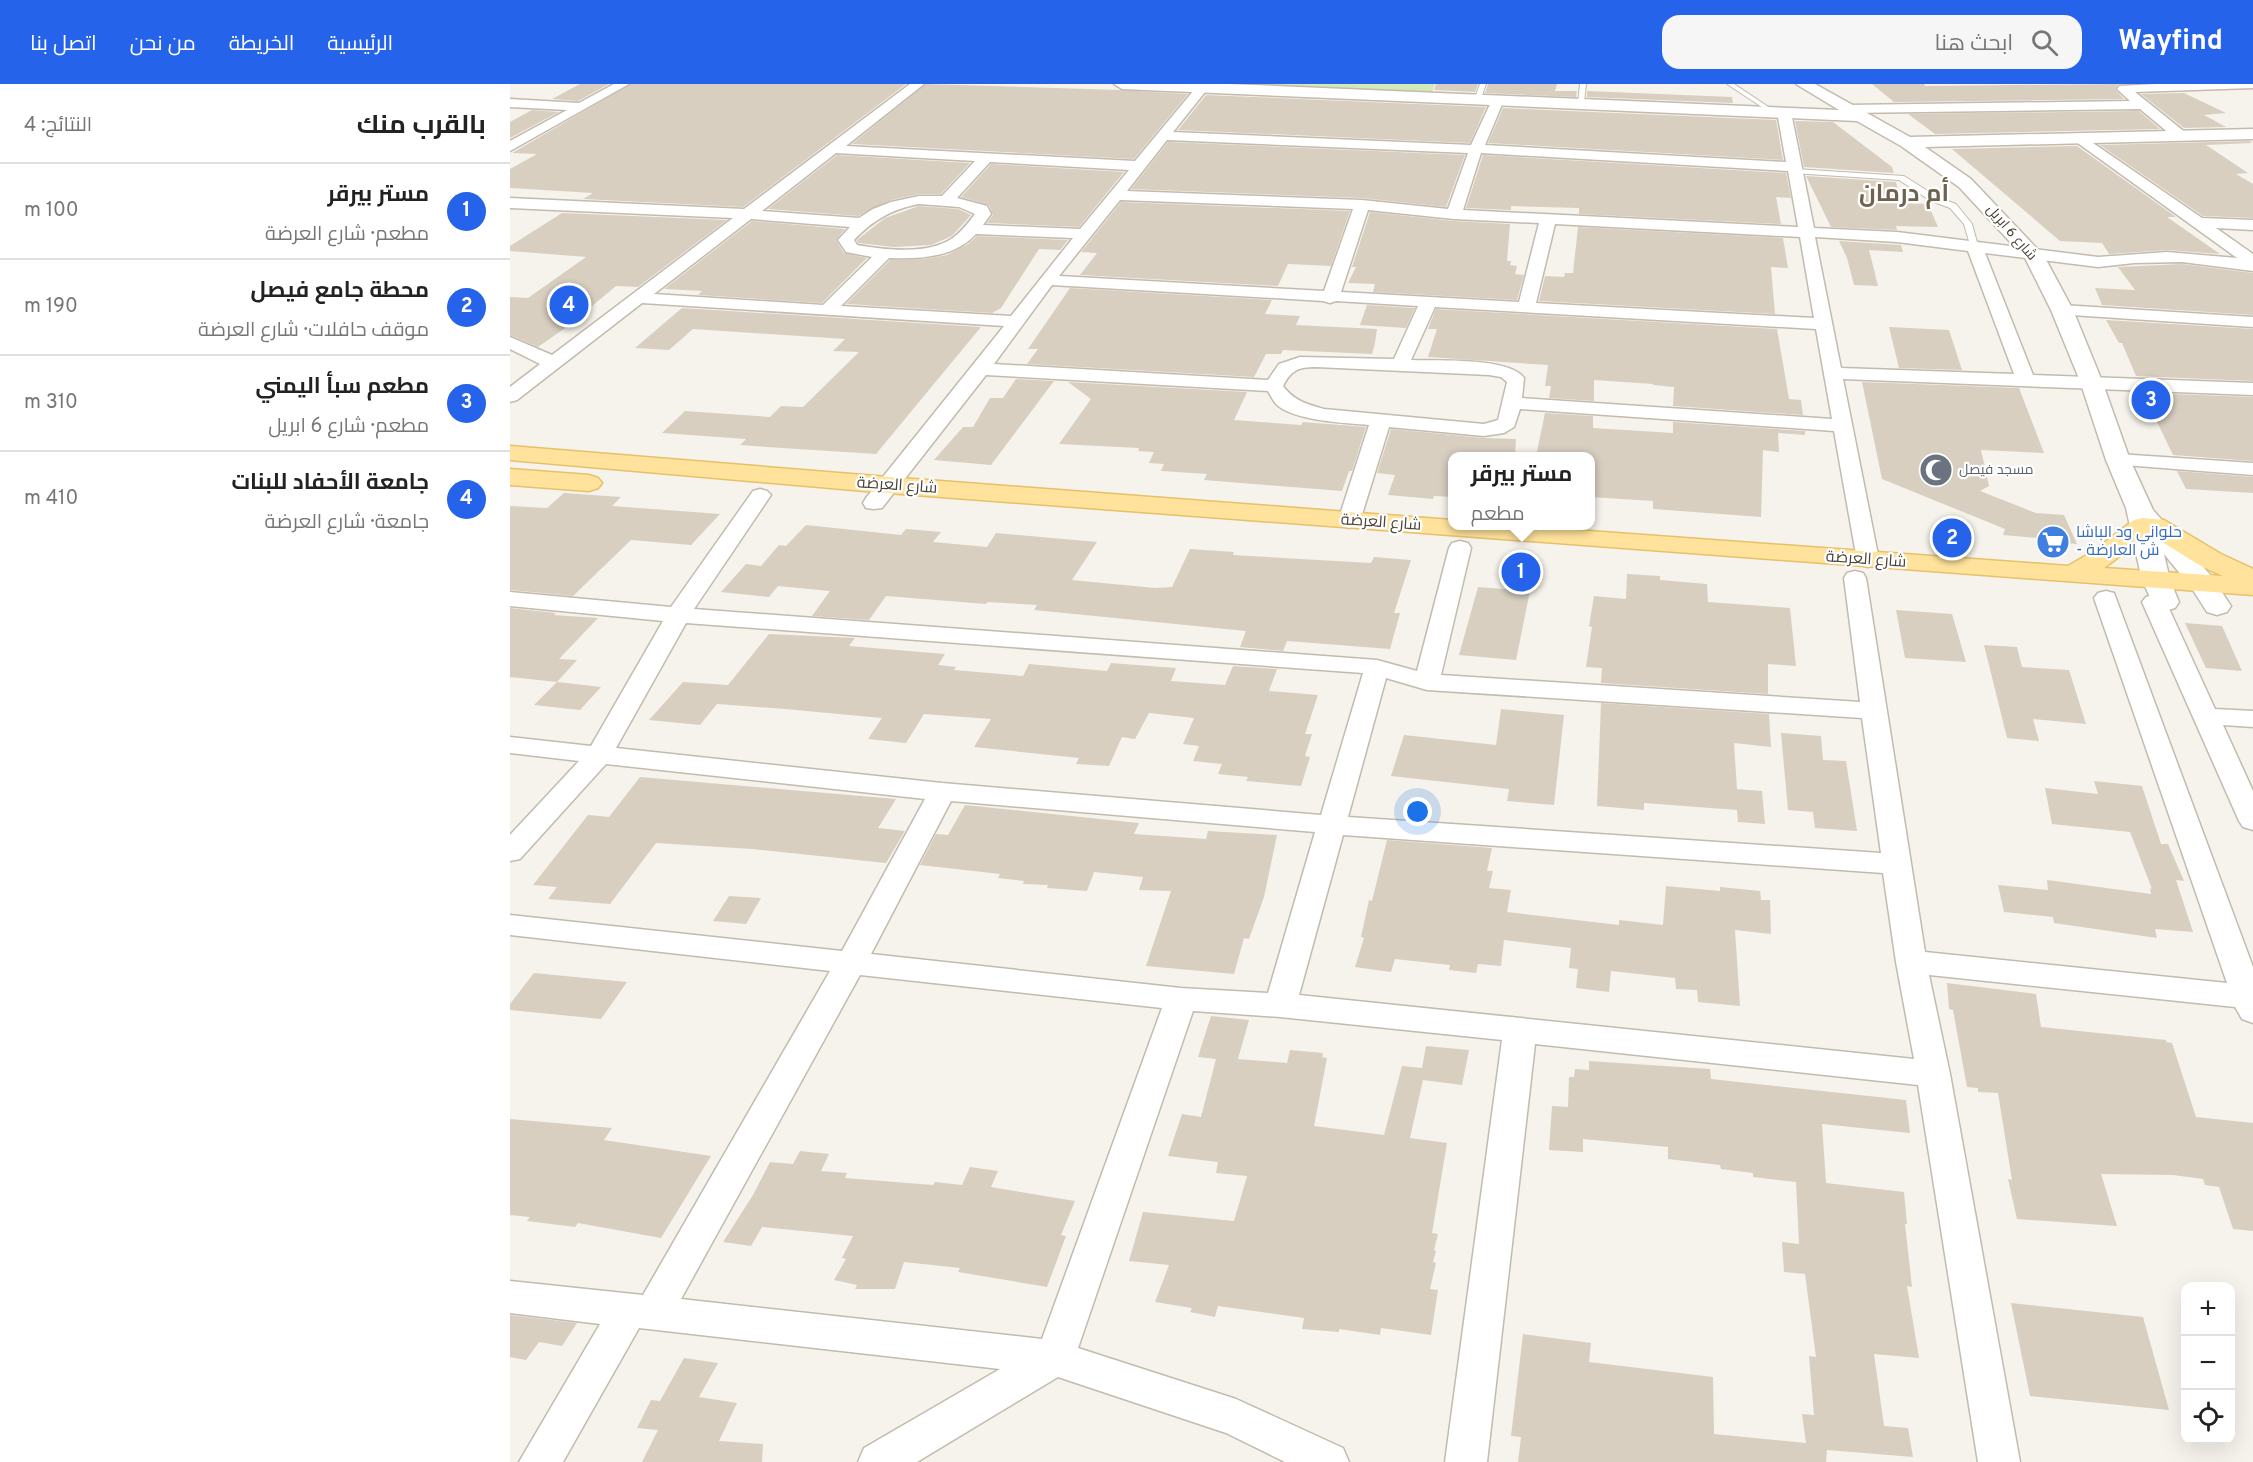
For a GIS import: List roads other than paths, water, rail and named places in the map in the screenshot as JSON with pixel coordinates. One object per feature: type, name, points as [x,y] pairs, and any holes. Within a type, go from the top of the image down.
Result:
[{"type":"main road","name":"شارع العرضة","points":[[510,453],[881,494],[1460,548],[1861,569],[2073,574],[2159,594]]},
{"type":"main road","name":"شارع العرضة","points":[[510,477],[760,495],[881,494],[1349,521],[1861,569],[2106,598],[2159,594],[2210,594],[2253,587]]},
{"type":"main road","points":[[2073,574],[2096,562],[2142,514],[2211,560],[2253,579]]},
{"type":"main road","name":"شارع العرضة","points":[[2210,594],[2253,609]]},
{"type":"street","points":[[510,147],[623,84]]},
{"type":"street","points":[[510,396],[918,84]]},
{"type":"street","points":[[1122,84],[1481,91],[1498,100],[1778,112],[2143,105]]},
{"type":"street","name":"شارع 6 ابريل","points":[[1804,84],[1907,142],[1965,183],[2034,256],[2062,310],[2091,381],[2118,460],[2142,514]]},
{"type":"street","points":[[2121,86],[2253,84]]},
{"type":"street","points":[[2121,86],[2181,136]]},
{"type":"street","points":[[881,494],[981,369],[1047,280],[1203,87]]},
{"type":"street","points":[[2011,95],[2026,106]]},
{"type":"street","points":[[1454,214],[1476,149],[1498,100]]},
{"type":"street","points":[[510,103],[584,107]]},
{"type":"street","points":[[1778,112],[1796,169],[1842,426],[1861,569],[1874,711],[1911,962],[1933,1074],[1999,1462]]},
{"type":"street","points":[[1907,142],[2253,134]]},
{"type":"street","points":[[1165,136],[1476,149],[1796,169]]},
{"type":"street","points":[[2080,138],[2200,223],[2253,264]]},
{"type":"street","points":[[831,149],[1141,166]]},
{"type":"street","points":[[947,200],[987,157]]},
{"type":"street","points":[[1117,195],[1362,205],[1454,214],[1897,237],[2034,256],[2101,262],[2139,258],[2253,264]]},
{"type":"street","points":[[947,200],[982,209],[983,214],[972,229],[954,244],[912,254],[884,254],[852,249],[846,240],[861,223],[886,206],[898,203],[947,200]]},
{"type":"street","points":[[510,203],[746,214],[861,223]]},
{"type":"street","points":[[1330,298],[1362,205]]},
{"type":"street","points":[[1526,308],[1548,219]]},
{"type":"street","points":[[2200,223],[2253,225]]},
{"type":"street","points":[[972,229],[1085,234]]},
{"type":"street","points":[[1974,246],[2026,382]]},
{"type":"street","points":[[827,310],[884,254]]},
{"type":"street","points":[[1047,280],[1330,298],[1824,324]]},
{"type":"street","points":[[636,298],[1017,322]]},
{"type":"street","points":[[1400,365],[1428,303]]},
{"type":"street","points":[[2062,310],[2253,322]]},
{"type":"street","points":[[510,342],[553,363]]},
{"type":"street","points":[[1300,362],[1489,369],[1507,373],[1515,378],[1507,423],[1491,430],[1306,411],[1283,400],[1274,386],[1282,369],[1300,362]]},
{"type":"street","points":[[981,369],[1274,386]]},
{"type":"street","points":[[1833,373],[2026,382],[2091,381],[2253,389]]},
{"type":"street","points":[[1511,403],[1842,426]]},
{"type":"street","points":[[1349,521],[1381,420]]},
{"type":"street","points":[[2118,460],[2253,469]]},
{"type":"street","points":[[510,852],[599,755],[678,615],[760,495]]},
{"type":"street","points":[[2142,514],[2159,594],[2206,716],[2253,821]]},
{"type":"street","points":[[2142,514],[2210,594]]},
{"type":"street","points":[[1427,682],[1460,548]]},
{"type":"street","points":[[1911,962],[2251,1002],[2106,598]]},
{"type":"street","points":[[510,599],[678,615],[1377,667],[1427,682],[1874,711]]},
{"type":"street","points":[[1280,1005],[1377,667]]},
{"type":"street","points":[[2206,716],[2253,719]]},
{"type":"street","points":[[510,745],[942,792],[1333,825],[1897,864]]},
{"type":"street","points":[[540,1462],[640,1312],[850,964],[942,792]]},
{"type":"street","points":[[510,925],[1181,999],[1280,1005],[1933,1074]]},
{"type":"street","points":[[879,1462],[1055,1358],[1181,999]]},
{"type":"street","points":[[1466,1462],[1520,1030]]},
{"type":"street","points":[[510,1297],[1055,1358],[1236,1418],[1328,1462]]},
{"type":"lane","points":[[1581,104],[1582,84]]},
{"type":"lane","points":[[1730,84],[1778,112]]},
{"type":"lane","points":[[1796,169],[1901,178],[1934,199],[1953,206],[1968,224],[1974,246]]},
{"type":"place","name":"جامعة الأحفاد للبنات","points":[[569,305]]},
{"type":"place","name":"مطعم سبأ اليمني","points":[[2151,400]]},
{"type":"place","name":"مسجد فيصل","points":[[1936,470]]},
{"type":"place","name":"محطة جامع فيصل","points":[[1952,538]]},
{"type":"place","name":"حلواني ود الباشا - ش العارضة","points":[[2053,542]]},
{"type":"place","name":"مستر بيرقر","points":[[1521,572]]},
{"type":"district","name":"أم درمان","points":[[1904,195]]}]
